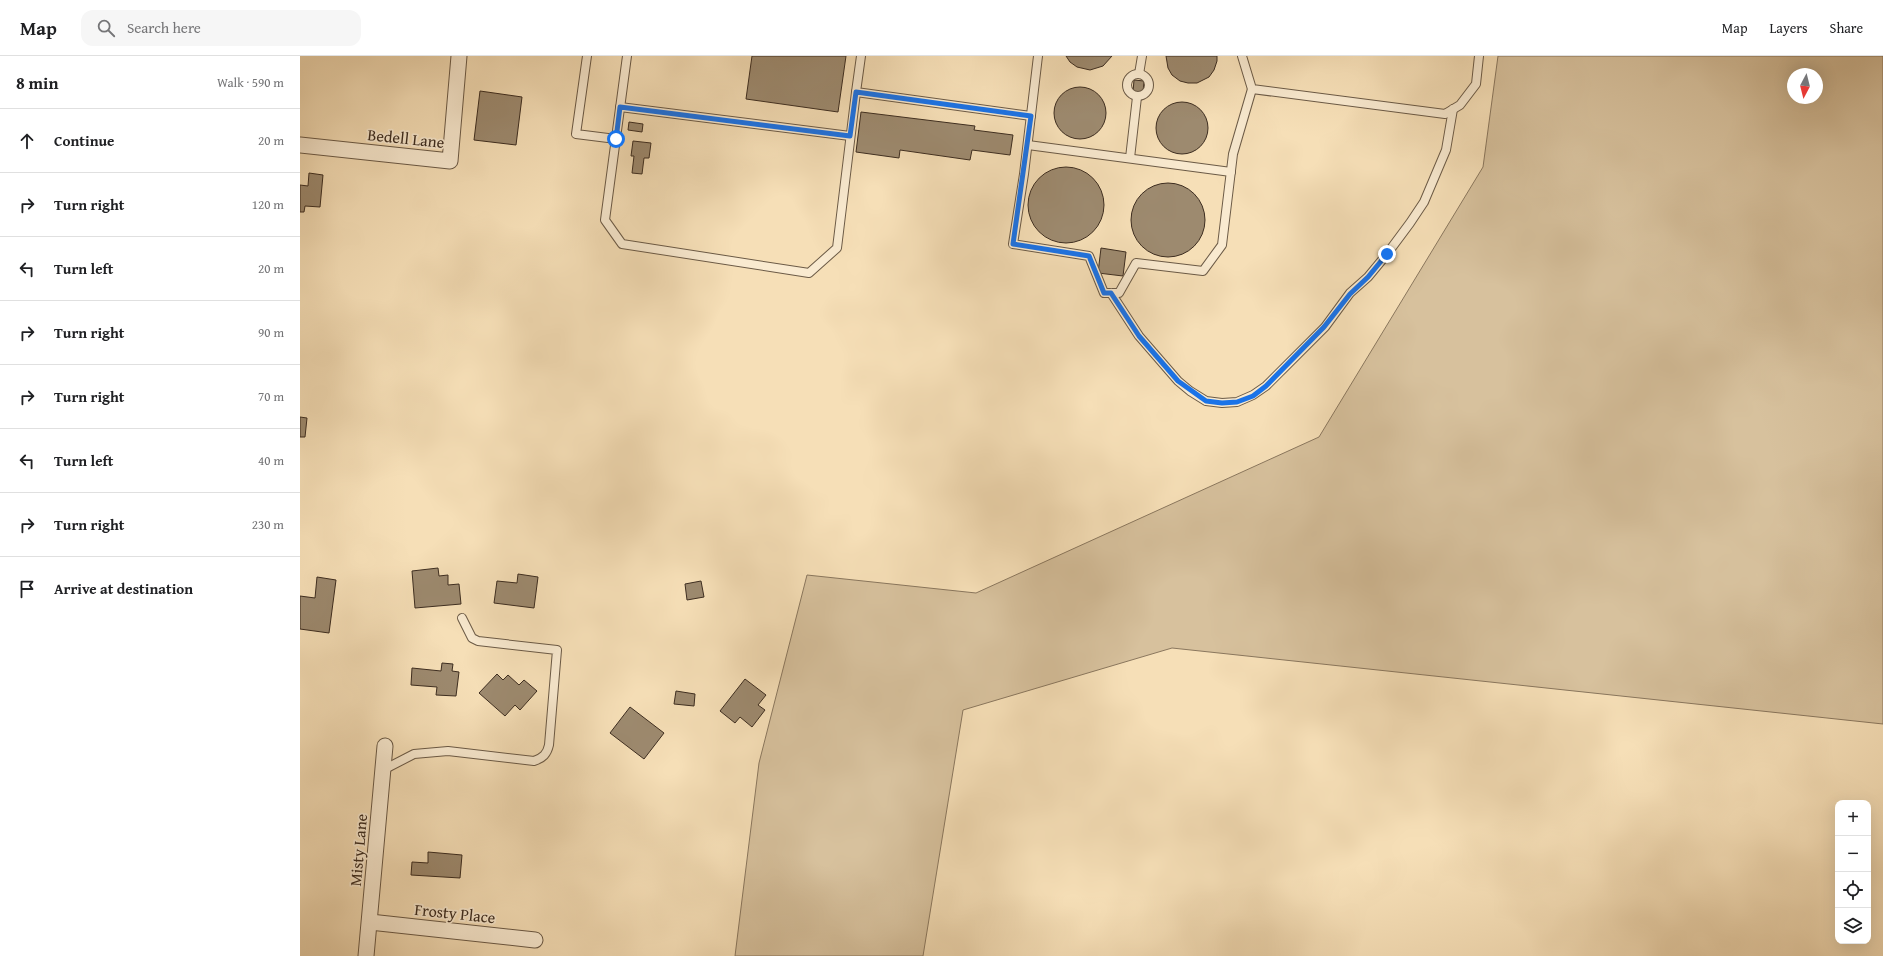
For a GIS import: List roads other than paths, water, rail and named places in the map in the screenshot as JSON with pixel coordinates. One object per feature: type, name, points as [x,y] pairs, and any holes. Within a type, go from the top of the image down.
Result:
[{"type":"street","name":"Bedell Lane","points":[[300,145],[450,161],[459,56]]},
{"type":"street","name":"Misty Lane","points":[[366,956],[385,746]]},
{"type":"street","name":"Frosty Place","points":[[370,922],[535,940]]},
{"type":"lane","points":[[587,56],[576,134],[616,139]]},
{"type":"lane","points":[[627,56],[605,220],[622,244],[808,273],[836,248],[861,56]]},
{"type":"lane","points":[[1038,56],[1028,145],[1013,244],[1089,256],[1104,293],[1119,293],[1136,263],[1203,271],[1222,245],[1233,154],[1252,89],[1242,56]]},
{"type":"lane","points":[[1139,74],[1142,56]]},
{"type":"lane","points":[[1252,89],[1445,114],[1460,105],[1476,84],[1480,56]]},
{"type":"lane","points":[[1139,74],[1147,78],[1149,87],[1145,94],[1137,97],[1129,93],[1126,84],[1131,76],[1139,74]]},
{"type":"lane","points":[[856,92],[1031,116]]},
{"type":"lane","points":[[1130,158],[1137,97]]},
{"type":"lane","points":[[620,107],[850,136]]},
{"type":"lane","points":[[1111,293],[1139,336],[1178,381],[1190,390],[1206,401],[1222,403],[1237,402],[1253,396],[1266,386],[1324,327],[1350,294],[1368,277],[1410,223],[1424,202],[1446,150],[1453,109]]},
{"type":"lane","points":[[1028,145],[1231,172]]},
{"type":"lane","points":[[383,770],[414,754],[448,751],[534,761],[544,757],[547,753],[549,745],[557,650],[478,641],[472,638],[462,618]]}]
